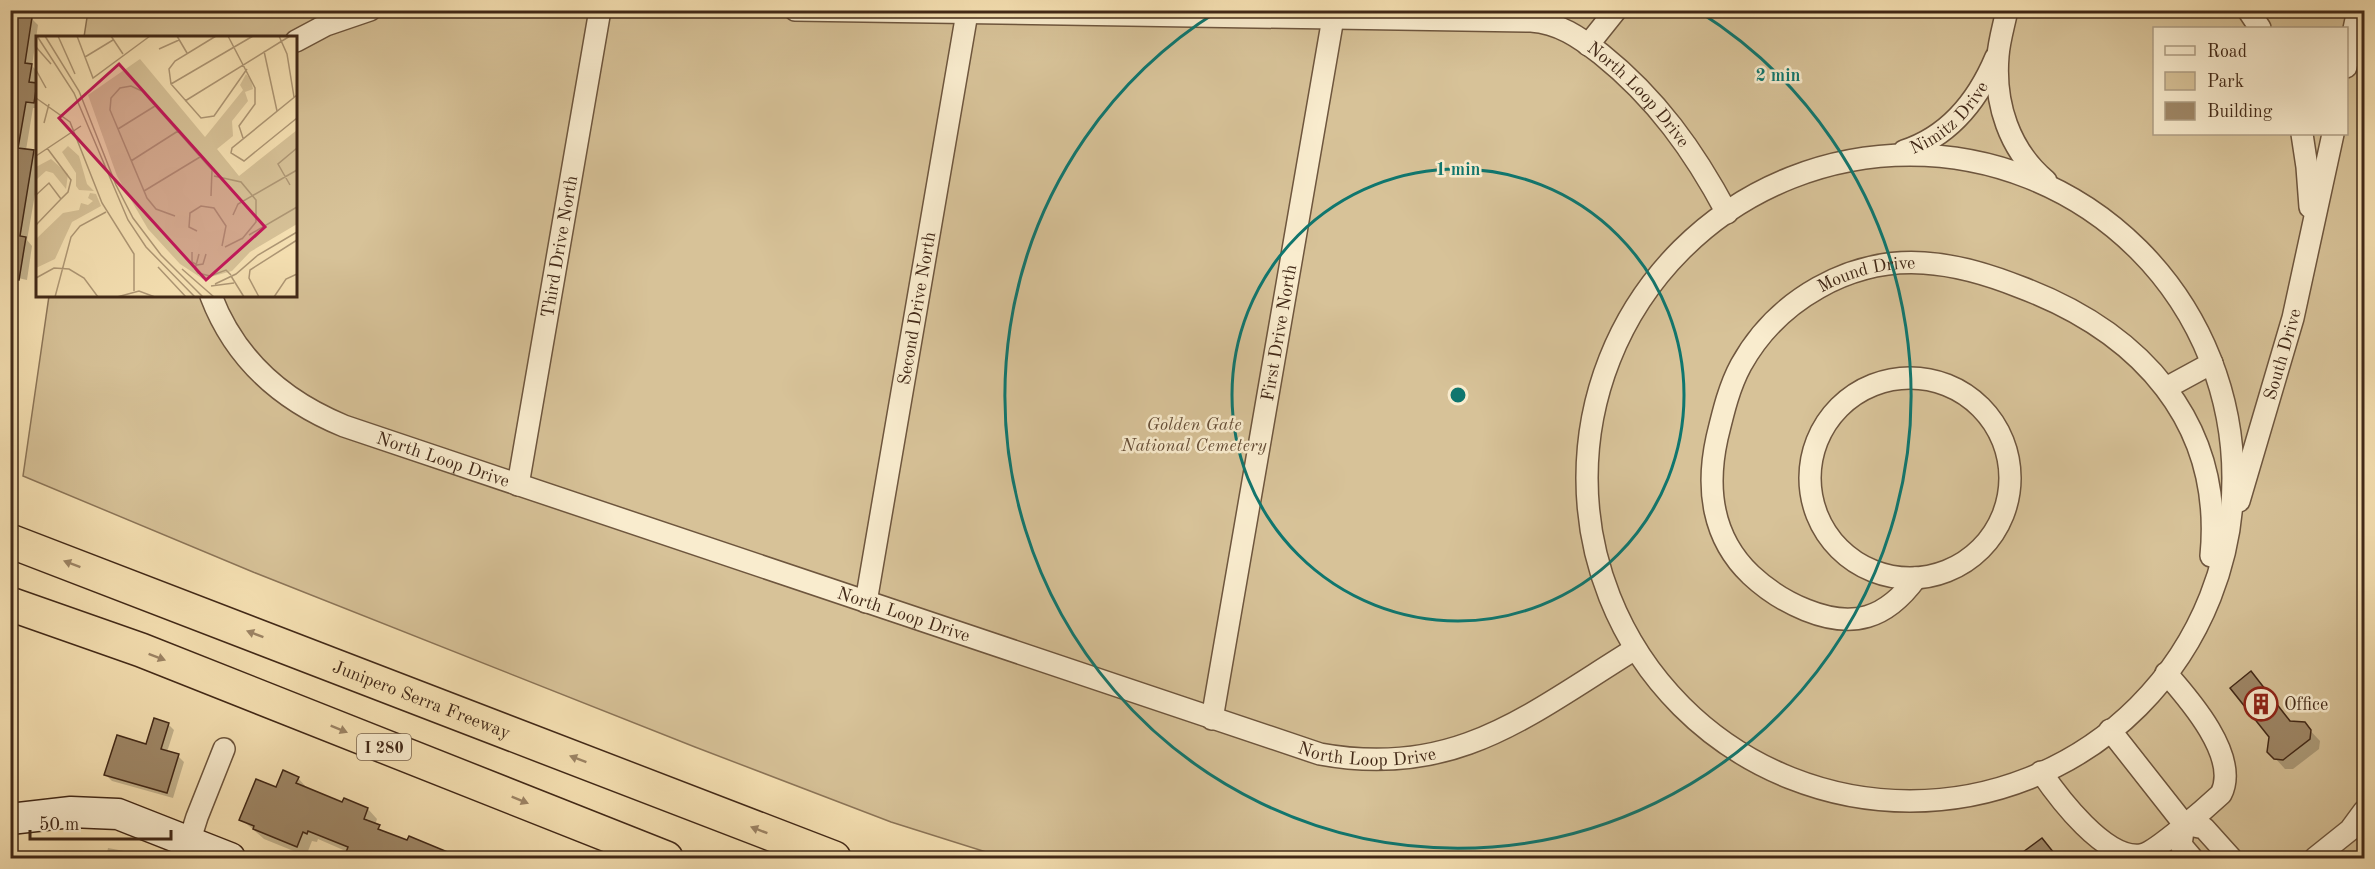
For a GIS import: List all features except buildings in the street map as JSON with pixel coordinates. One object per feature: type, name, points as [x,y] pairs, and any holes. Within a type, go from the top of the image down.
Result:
[{"type":"highway","name":"Junipero Serra Freeway","points":[[10,541],[834,858]]},
{"type":"highway","name":"I 280","points":[[10,604],[103,636],[666,858]]},
{"type":"highway","points":[[10,618],[103,636]]},
{"type":"street","points":[[297,40],[326,25],[370,10]]},
{"type":"street","name":"Third Drive North","points":[[518,485],[600,10]]},
{"type":"street","name":"North Loop Drive","points":[[795,10],[1542,22],[1560,27],[1588,45],[1628,78],[1670,122],[1701,166],[1727,213]]},
{"type":"street","points":[[1588,45],[1616,10]]},
{"type":"street","name":"Nimitz Drive","points":[[2007,10],[1998,53],[2001,102],[2013,142],[2038,174],[2065,194]]},
{"type":"street","points":[[2248,10],[2259,27]]},
{"type":"street","points":[[2348,58],[2358,10]]},
{"type":"street","name":"Second Drive North","points":[[866,602],[967,13]]},
{"type":"street","name":"First Drive North","points":[[1212,719],[1333,18]]},
{"type":"street","name":"Nimitz Drive","points":[[1880,157],[1914,148],[1947,129],[1975,96],[1998,53]]},
{"type":"street","points":[[2301,135],[2310,204],[2308,243],[2302,283]]},
{"type":"street","name":"South Drive","points":[[2218,571],[2302,283],[2333,135]]},
{"type":"street","points":[[1922,156],[1970,160],[2020,174],[2065,194],[2084,206],[2119,232],[2151,263],[2191,319],[2211,363],[2225,410],[2232,459],[2229,521],[2218,571],[2200,618],[2166,673],[2110,730],[2076,754],[2041,772],[1995,789],[1941,799],[1892,800],[1845,795],[1779,774],[1754,761],[1710,732],[1671,696],[1635,649],[1610,600],[1594,547],[1586,474],[1594,414],[1612,354],[1649,289],[1686,246],[1727,213],[1748,199],[1792,178],[1833,165],[1880,157],[1922,156]]},
{"type":"street","name":"Mound Drive","points":[[1916,578],[1901,597],[1883,611],[1859,619],[1834,620],[1802,608],[1774,594],[1741,565],[1725,540],[1714,512],[1711,483],[1714,453],[1724,409],[1734,380],[1748,354],[1767,328],[1792,305],[1827,283],[1867,269],[1911,263],[1958,267],[2028,290],[2085,317],[2133,352],[2166,388],[2194,433],[2205,463],[2211,494],[2212,546],[2200,618]]},
{"type":"street","name":"North Loop Drive","points":[[212,297],[225,325],[246,357],[273,385],[307,409],[344,426],[1320,754],[1371,761],[1425,757],[1461,748],[1494,734],[1635,649]]},
{"type":"street","points":[[2166,388],[2211,363]]},
{"type":"street","points":[[1903,378],[1916,378],[1943,384],[1976,402],[2000,433],[2009,459],[2010,471],[2005,510],[1993,534],[1985,544],[1976,554],[1954,568],[1916,578],[1877,573],[1844,553],[1821,523],[1811,485],[1815,447],[1835,413],[1854,396],[1865,390],[1878,384],[1903,378]]},
{"type":"street","points":[[2041,772],[2076,818],[2105,842],[2127,853],[2140,855],[2147,853],[2184,824],[2221,794],[2224,788],[2225,773],[2205,722],[2166,673]]},
{"type":"street","points":[[2110,730],[2184,824],[2204,828],[2231,858]]},
{"type":"street","points":[[187,850],[224,749]]},
{"type":"street","points":[[2315,858],[2350,830],[2364,811]]},
{"type":"street","points":[[10,819],[71,812],[118,814],[187,850],[230,858]]},
{"type":"street","points":[[2184,824],[2181,845],[2192,858]]},
{"type":"green space","name":"Golden Gate National Cemetery","points":[[88,11],[2364,11],[2364,855],[2362,858],[1005,858],[891,822],[695,747],[253,572],[23,476],[49,297],[297,297],[297,36],[84,36]]},
{"type":"place","name":"Office","points":[[2261,704]]}]
